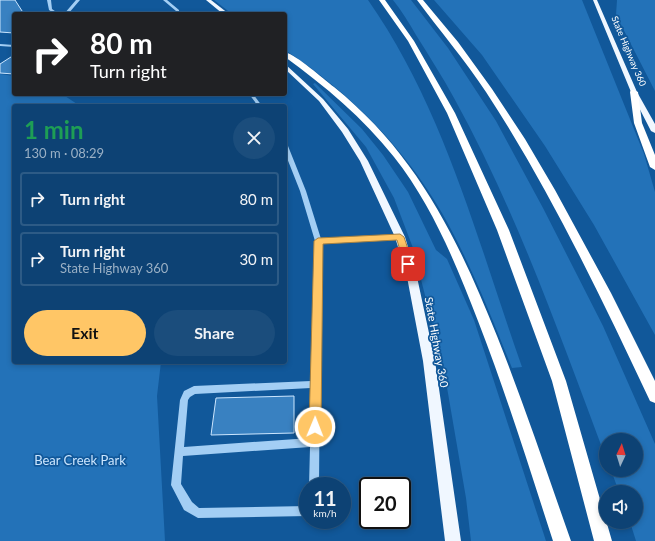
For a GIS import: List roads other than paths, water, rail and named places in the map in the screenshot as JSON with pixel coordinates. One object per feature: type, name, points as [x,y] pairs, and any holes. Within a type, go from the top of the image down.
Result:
[{"type":"highway","points":[[382,0],[411,41],[447,106],[503,230],[559,381],[603,541]]},
{"type":"highway","points":[[420,0],[455,42],[482,80],[542,176],[580,246],[655,396]]},
{"type":"highway","points":[[287,55],[352,106],[380,136],[410,173],[442,224],[471,287],[504,370],[562,541]]},
{"type":"highway","points":[[634,92],[638,123],[655,167]]},
{"type":"main road","points":[[208,0],[223,12]]},
{"type":"main road","name":"State Highway 360","points":[[595,0],[634,92],[655,131]]},
{"type":"main road","name":"State Highway 360","points":[[287,68],[321,100],[345,131],[364,161],[400,237],[412,277],[430,361],[453,541]]},
{"type":"lane","points":[[49,0],[50,10],[54,12]]},
{"type":"lane","points":[[68,12],[78,0]]},
{"type":"lane","points":[[165,0],[178,12]]},
{"type":"lane","points":[[0,45],[12,46]]},
{"type":"lane","points":[[0,51],[8,46]]},
{"type":"lane","points":[[287,151],[303,191],[318,241],[314,477]]},
{"type":"lane","points":[[318,241],[400,237]]},
{"type":"lane","points":[[299,511],[198,513],[188,506],[176,485],[184,400],[187,394],[194,390],[316,384]]},
{"type":"lane","points":[[179,452],[315,442]]},
{"type":"park label","name":"Bear Creek Park","points":[[80,460]]}]
